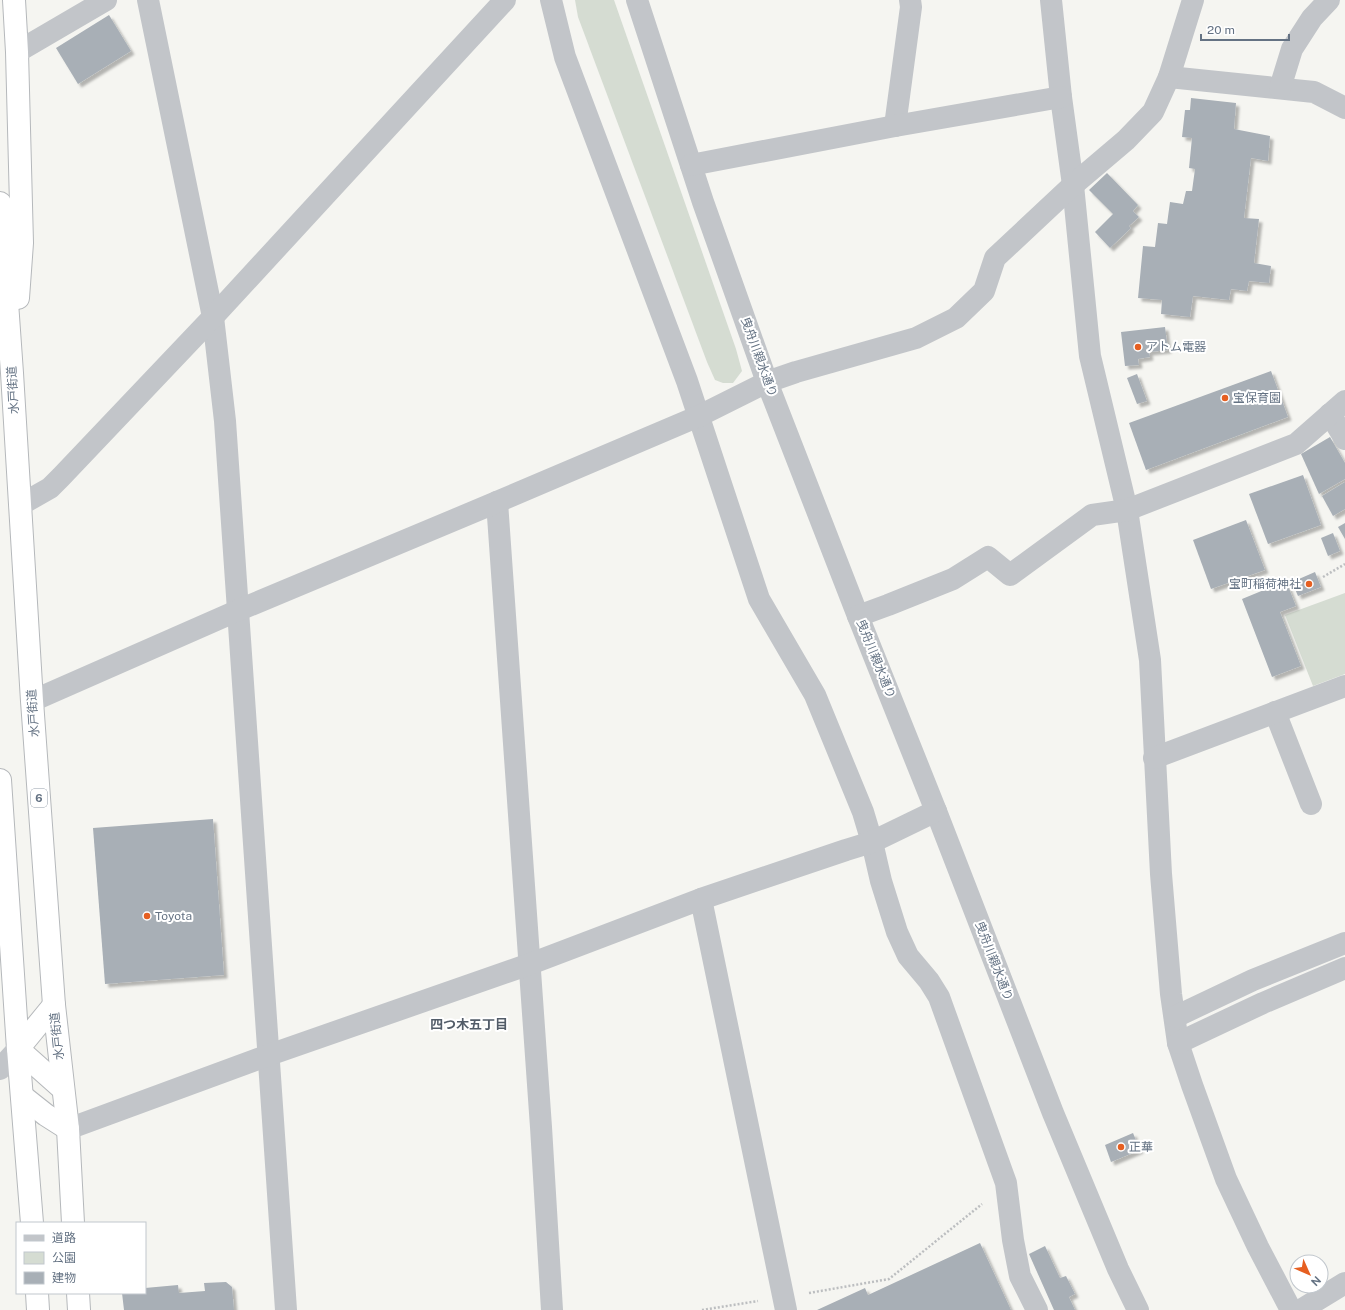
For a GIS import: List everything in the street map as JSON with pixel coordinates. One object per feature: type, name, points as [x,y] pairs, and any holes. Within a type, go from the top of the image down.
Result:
[{"type":"highway","points":[[12,373],[22,243],[17,52],[14,0]]},
{"type":"highway","name":"水戸街道","points":[[0,203],[32,701],[54,1005],[62,1089],[68,1129],[73,1222]]},
{"type":"highway","points":[[0,780],[2,829],[32,1222]]},
{"type":"highway","points":[[18,1049],[54,1005]]},
{"type":"highway","points":[[18,1049],[62,1089]]},
{"type":"highway","points":[[22,1096],[46,1115],[68,1129]]},
{"type":"highway","points":[[37,1294],[38,1310]]},
{"type":"highway","points":[[78,1294],[79,1310]]},
{"type":"street","points":[[17,52],[106,0]]},
{"type":"street","points":[[148,0],[213,317],[225,421],[286,1310]]},
{"type":"street","points":[[20,505],[50,488],[54,484],[213,317],[505,0]]},
{"type":"street","points":[[551,0],[565,57],[686,381],[759,599],[815,695],[863,812],[881,881],[897,932],[908,956],[939,997],[1006,1184],[1013,1240],[1020,1276],[1037,1310]]},
{"type":"street","name":"曳舟川親水通り","points":[[637,0],[691,165],[767,382],[1053,1113],[1118,1269],[1138,1310]]},
{"type":"street","points":[[895,126],[911,7],[910,0]]},
{"type":"street","points":[[1051,0],[1060,97],[1072,185],[1090,356],[1127,510],[1150,660],[1161,874],[1171,994],[1178,1043],[1194,1093],[1226,1179],[1258,1247],[1292,1310]]},
{"type":"street","points":[[32,701],[239,610],[698,416],[767,382],[796,372],[916,338],[956,318],[984,290],[994,258],[1072,185],[1126,140],[1153,112],[1169,77],[1193,0]]},
{"type":"street","points":[[1280,88],[1292,49],[1312,18],[1329,0]]},
{"type":"street","points":[[1169,77],[1314,92],[1345,108]]},
{"type":"street","points":[[691,165],[895,126],[1060,97]]},
{"type":"street","points":[[858,616],[953,579],[988,557],[1010,575],[1092,515],[1127,510],[1296,444],[1338,408],[1345,439]]},
{"type":"street","points":[[496,502],[530,964],[552,1310]]},
{"type":"street","points":[[1154,758],[1345,686]]},
{"type":"street","points":[[1275,712],[1311,804]]},
{"type":"street","points":[[68,1129],[269,1054],[530,964],[701,899],[872,842],[936,811]]},
{"type":"street","points":[[701,899],[785,1304]]},
{"type":"street","points":[[1175,1017],[1253,980],[1345,943]]},
{"type":"street","points":[[1178,1043],[1263,1003],[1345,968]]},
{"type":"street","points":[[0,1069],[18,1049]]},
{"type":"street","points":[[1301,1310],[1345,1283]]},
{"type":"path","points":[[1323,577],[1345,564]]},
{"type":"path","points":[[702,1310],[785,1304],[889,1279],[1006,1184]]},
{"type":"green space","points":[[575,0],[614,0],[736,349],[742,371],[733,383],[723,383],[715,380],[707,362],[578,17]]},
{"type":"green space","points":[[1345,593],[1345,674],[1313,686],[1285,615]]},
{"type":"building","points":[[109,15],[131,51],[78,84],[56,48]]},
{"type":"building","points":[[1191,98],[1236,103],[1234,129],[1270,136],[1268,161],[1251,158],[1244,218],[1259,219],[1254,263],[1271,266],[1269,283],[1249,281],[1247,291],[1231,289],[1229,300],[1193,296],[1190,317],[1161,314],[1162,300],[1138,298],[1143,246],[1155,247],[1158,223],[1167,224],[1170,202],[1183,204],[1186,191],[1192,191],[1195,169],[1189,168],[1192,138],[1182,137],[1185,110],[1190,110]]},
{"type":"building","points":[[1107,173],[1138,205],[1133,211],[1139,217],[1129,226],[1131,228],[1110,248],[1095,232],[1113,214],[1089,190]]},
{"type":"building","points":[[1165,327],[1168,350],[1149,352],[1150,357],[1138,359],[1139,365],[1125,366],[1121,332]]},
{"type":"building","points":[[1271,371],[1288,417],[1146,470],[1129,423]]},
{"type":"building","points":[[1137,374],[1147,401],[1137,404],[1127,378]]},
{"type":"building","points":[[1330,437],[1345,463],[1345,479],[1319,494],[1301,454]]},
{"type":"building","points":[[1303,475],[1321,525],[1268,544],[1249,494]]},
{"type":"building","points":[[1345,482],[1345,509],[1333,516],[1322,496]]},
{"type":"building","points":[[1246,520],[1265,570],[1211,589],[1193,540]]},
{"type":"building","points":[[1345,523],[1345,539],[1338,527]]},
{"type":"building","points":[[1333,533],[1340,551],[1328,556],[1321,538]]},
{"type":"building","points":[[1315,572],[1321,587],[1298,596],[1292,582]]},
{"type":"building","points":[[1286,581],[1296,606],[1280,612],[1301,666],[1272,677],[1242,599]]},
{"type":"building","points":[[213,819],[224,975],[105,984],[93,828]]},
{"type":"building","points":[[1133,1133],[1140,1150],[1111,1162],[1105,1145]]},
{"type":"building","points":[[980,1243],[1011,1310],[817,1310],[865,1288],[868,1295]]},
{"type":"building","points":[[1045,1246],[1060,1278],[1066,1276],[1075,1294],[1069,1297],[1075,1310],[1054,1310],[1029,1254]]},
{"type":"building","points":[[226,1282],[232,1287],[234,1310],[124,1310],[122,1294],[146,1294],[146,1288],[178,1285],[179,1293],[205,1291],[204,1283]]},
{"type":"place","name":"アトム電器","points":[[1138,347]]},
{"type":"place","name":"宝保育園","points":[[1225,398]]},
{"type":"place","name":"宝町稲荷神社","points":[[1309,584]]},
{"type":"place","name":"Toyota","points":[[147,916]]},
{"type":"place","name":"正華","points":[[1121,1147]]},
{"type":"district","name":"四つ木五丁目","points":[[469,1024]]}]
